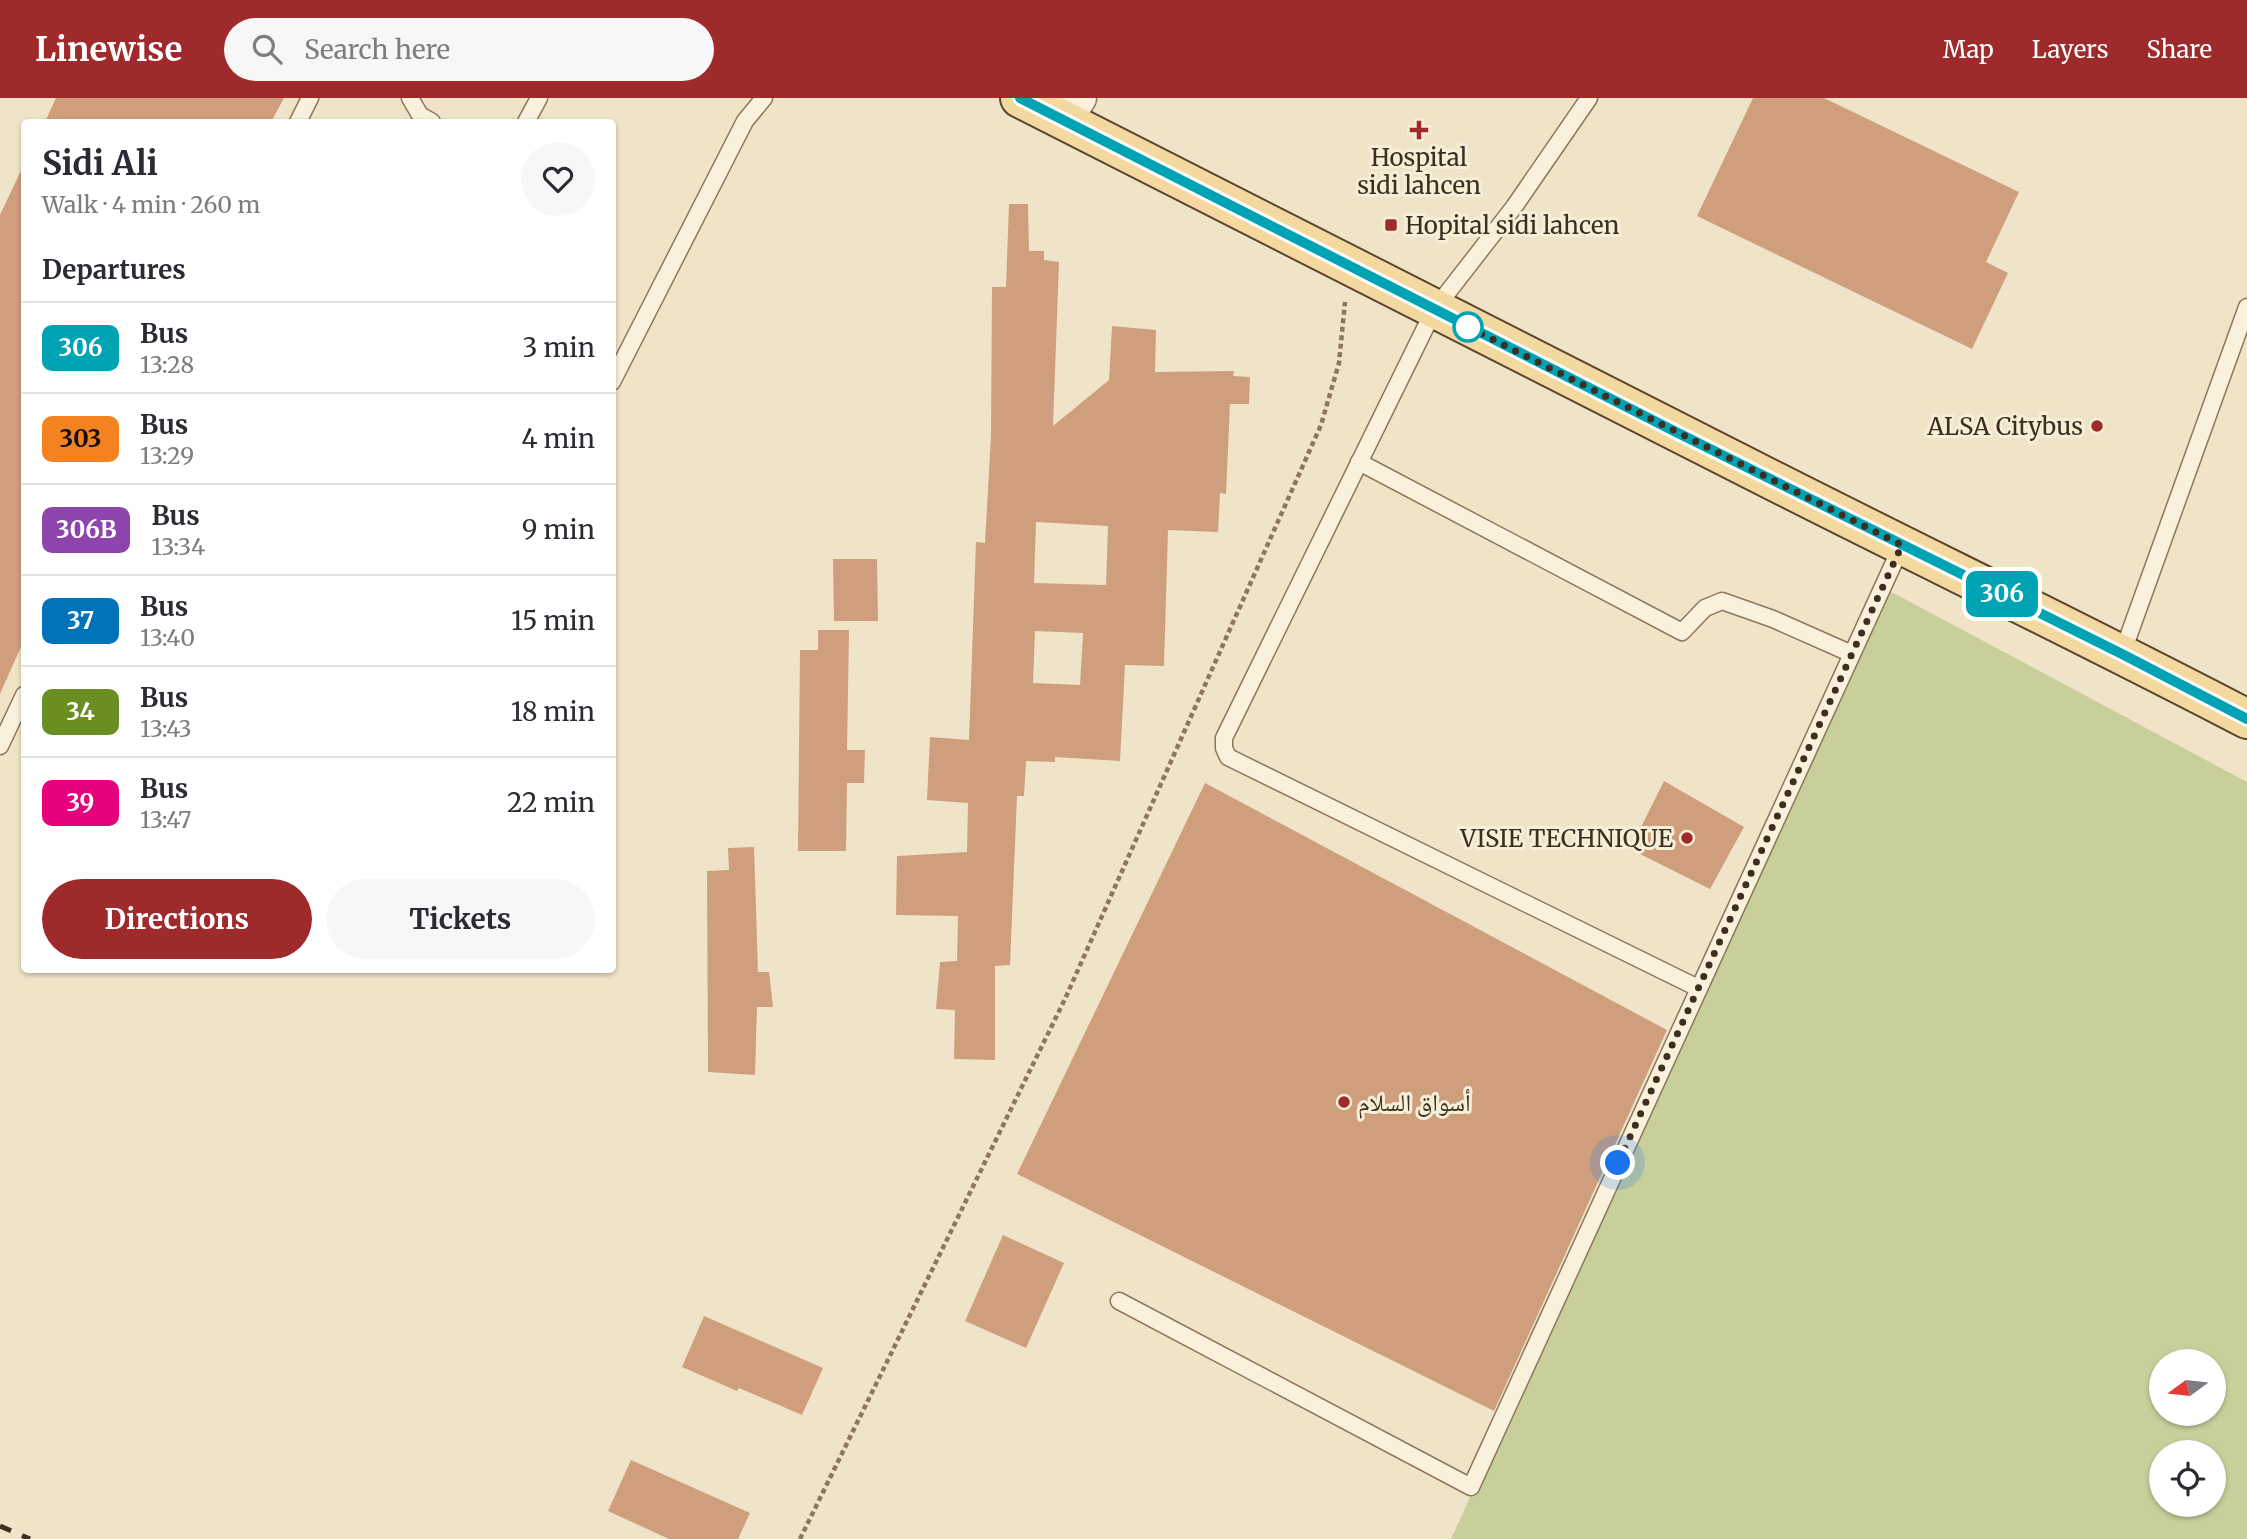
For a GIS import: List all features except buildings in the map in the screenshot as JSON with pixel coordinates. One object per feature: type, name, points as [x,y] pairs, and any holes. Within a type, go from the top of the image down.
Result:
[{"type":"main road","points":[[1020,98],[1072,110],[1349,267],[2247,719]]},
{"type":"lane","points":[[300,119],[310,98]]},
{"type":"lane","points":[[410,98],[420,115],[427,119]]},
{"type":"lane","points":[[528,119],[539,98]]},
{"type":"lane","points":[[616,374],[744,121],[764,98]]},
{"type":"lane","points":[[1589,98],[1514,207],[1434,310],[1224,738],[1224,748],[1228,757],[1698,988]]},
{"type":"lane","points":[[2122,654],[2247,307]]},
{"type":"lane","points":[[1359,462],[1682,632],[1705,608],[1722,601],[1773,619],[1852,654]]},
{"type":"lane","points":[[1119,1301],[1471,1487],[1902,545]]},
{"type":"lane","points":[[0,746],[21,701]]},
{"type":"path","points":[[800,1539],[1065,999],[1321,425],[1339,363],[1349,267]]},
{"type":"green space","points":[[1886,589],[2247,782],[2247,1539],[1451,1539]]},
{"type":"railway","points":[[0,1526],[30,1539]]},
{"type":"bus line","name":"306","points":[[1020,98],[1244,214],[2247,719]]},
{"type":"place","name":"Hospital sidi lahcen","points":[[1419,130]]},
{"type":"place","name":"Hopital sidi lahcen","points":[[1391,225]]},
{"type":"place","name":"ALSA Citybus","points":[[2097,426]]},
{"type":"place","name":"VISIE TECHNIQUE","points":[[1687,838]]},
{"type":"place","name":"أسواق السلام","points":[[1344,1102]]},
{"type":"route","points":[[1468,327],[1458,322],[1902,545],[1618,1163]]}]
